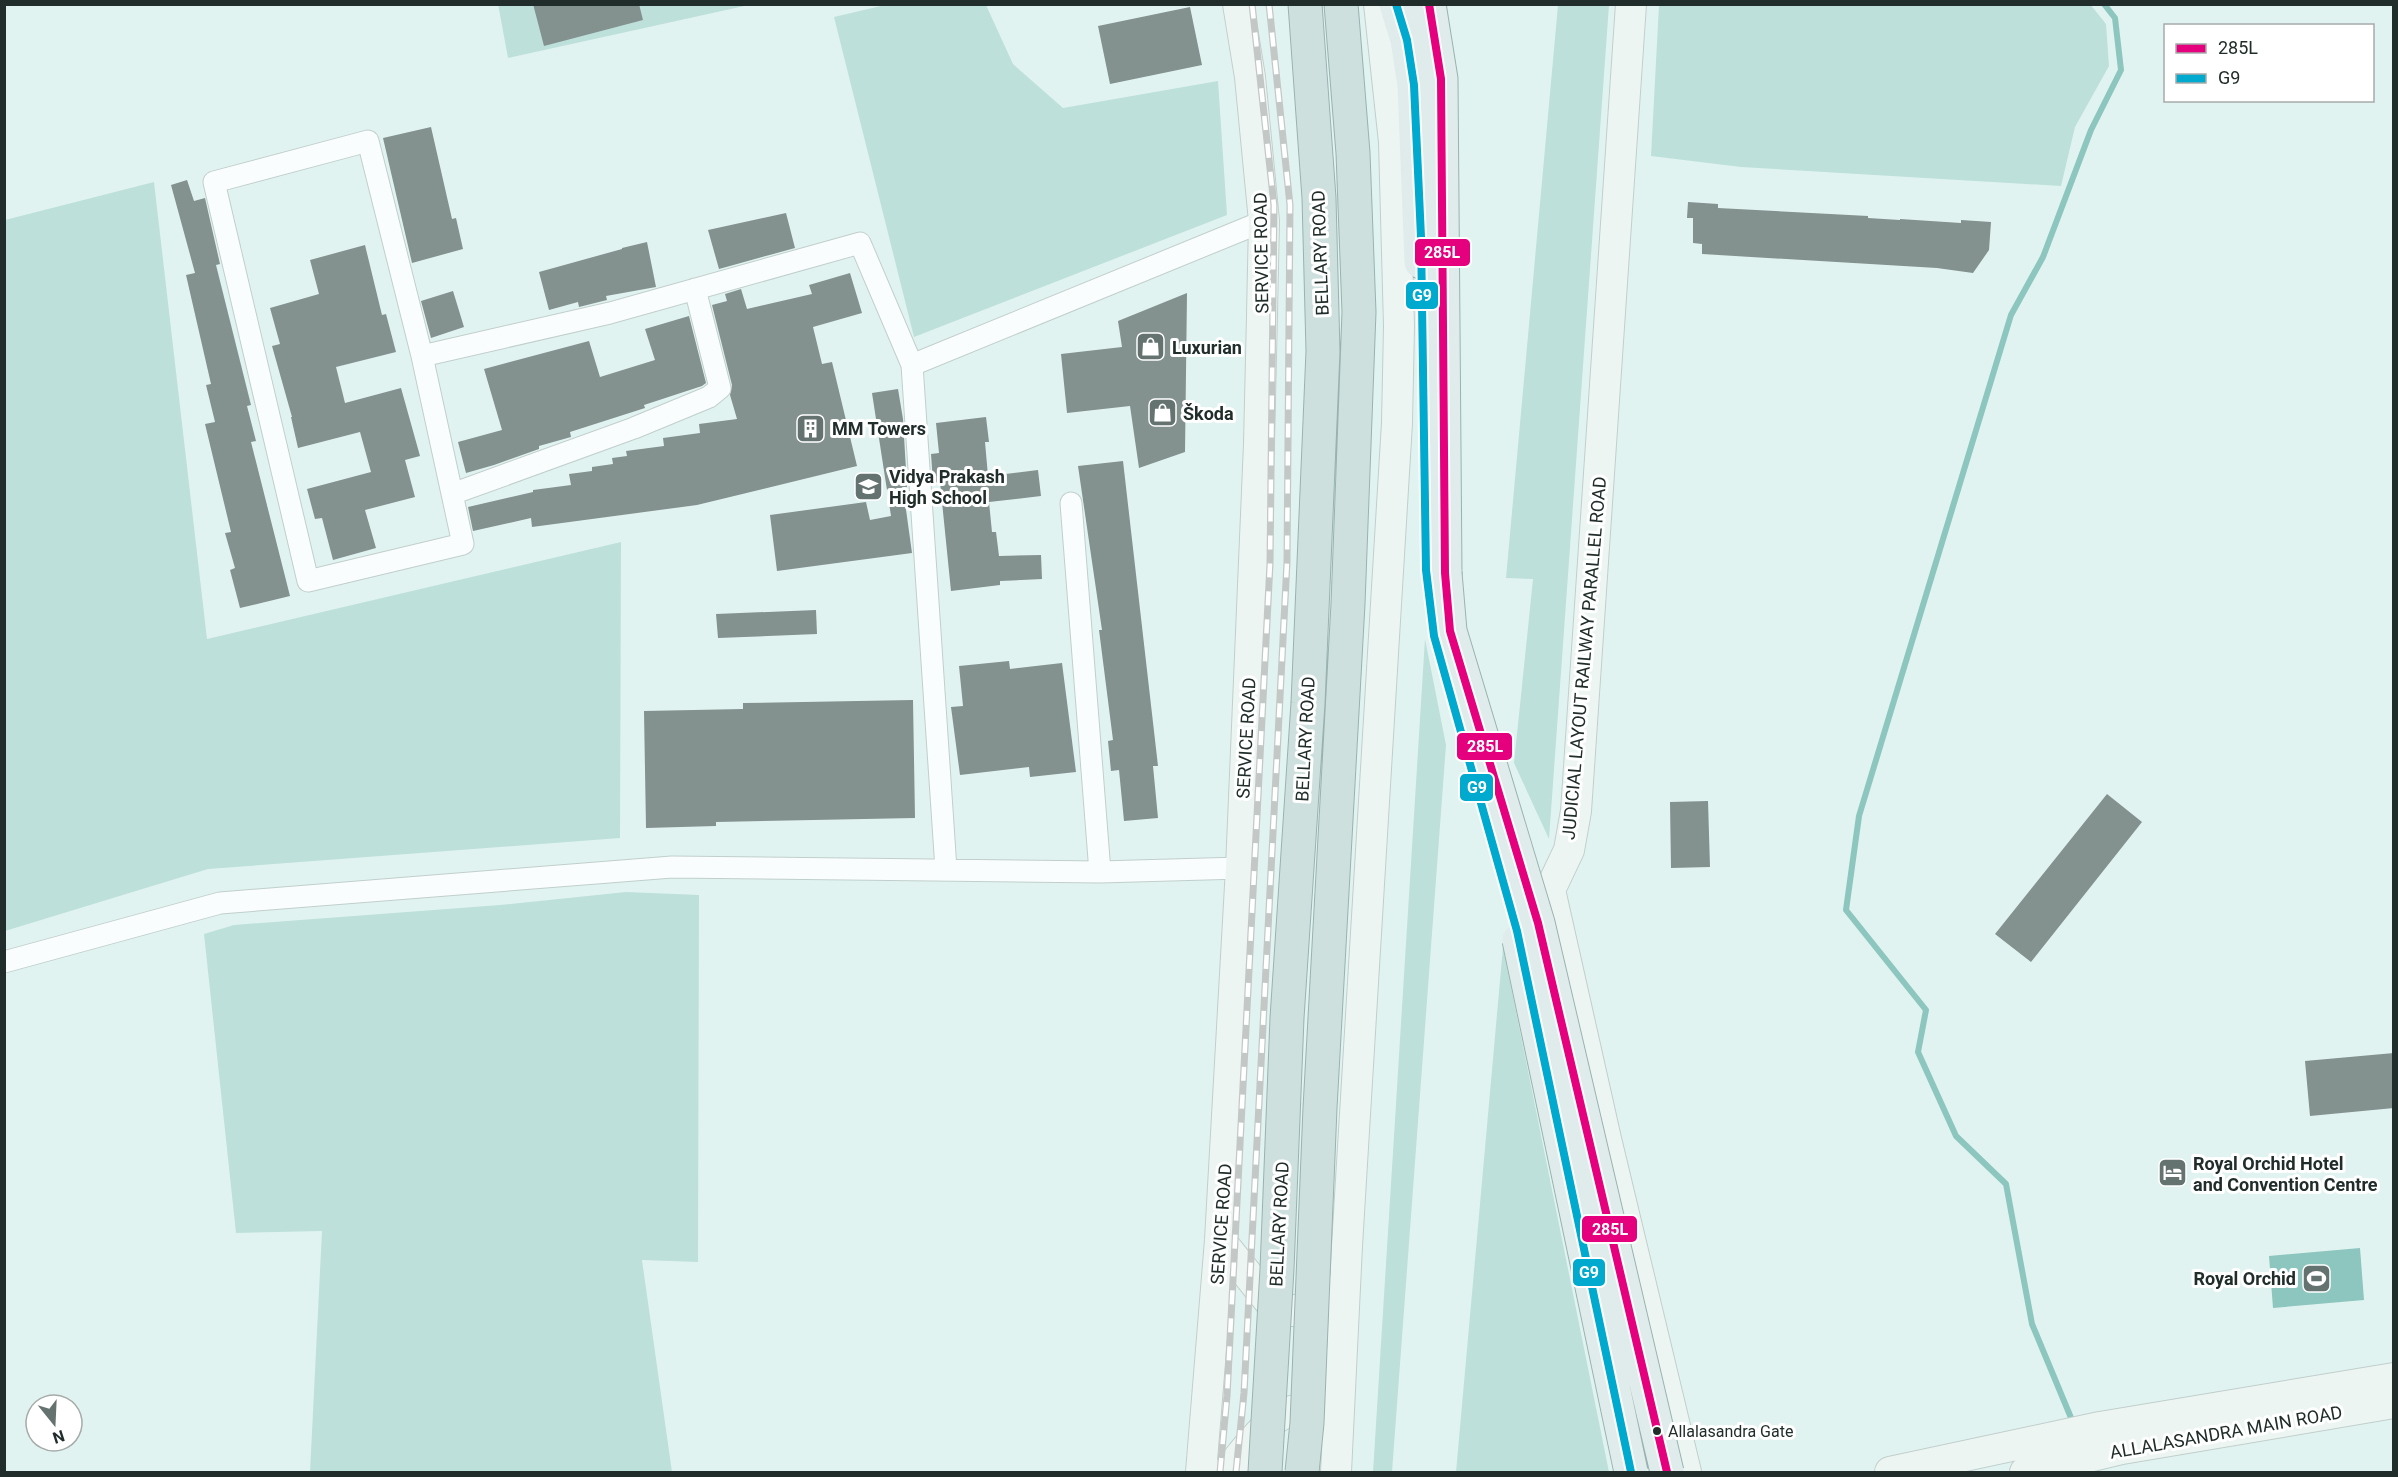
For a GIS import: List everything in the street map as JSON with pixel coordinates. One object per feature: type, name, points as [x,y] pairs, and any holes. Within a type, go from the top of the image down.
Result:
[{"type":"highway","name":"BELLARY ROAD","points":[[1264,1473],[1277,1269],[1287,1018],[1308,703],[1323,351],[1319,198],[1305,4]]},
{"type":"highway","name":"BELLARY ROAD","points":[[1302,1473],[1307,1423],[1320,1108],[1348,604],[1359,312],[1353,153],[1341,4]]},
{"type":"main road","name":"SERVICE ROAD","points":[[1202,1473],[1220,1240],[1259,444],[1264,222],[1250,77],[1238,4]]},
{"type":"main road","points":[[1334,1473],[1397,423],[1399,326],[1394,141],[1378,4]]},
{"type":"main road","points":[[1396,4],[1407,40],[1414,85],[1436,572],[1450,631],[1538,923],[1673,1471]]},
{"type":"main road","points":[[1429,4],[1441,79],[1434,636],[1517,932],[1631,1473]]},
{"type":"main road","name":"JUDICIAL LAYOUT RAILWAY PARALLEL ROAD","points":[[1622,1473],[1585,1291],[1521,1013],[1528,935],[1569,850],[1576,811],[1631,4]]},
{"type":"main road","points":[[1550,890],[1606,1139],[1673,1471]]},
{"type":"main road","points":[[1220,1240],[1272,1305],[1293,1311],[1315,1304],[1328,1288],[1347,1246]]},
{"type":"main road","name":"ALLALASANDRA MAIN ROAD","points":[[2025,1473],[2115,1433],[2394,1378]]},
{"type":"main road","name":"ALLALASANDRA MAIN ROAD","points":[[2115,1433],[2394,1403]]},
{"type":"main road","points":[[1227,1473],[1279,1415],[1301,1410],[1319,1420],[1328,1444],[1334,1473]]},
{"type":"main road","points":[[1890,1473],[2115,1433]]},
{"type":"street","points":[[368,141],[422,356],[463,544],[308,582],[214,182],[368,141]]},
{"type":"street","points":[[912,365],[1264,222]]},
{"type":"street","points":[[422,356],[610,313],[860,243],[912,365],[946,869]]},
{"type":"street","points":[[452,494],[634,428],[715,393],[720,388],[719,379],[695,289]]},
{"type":"street","points":[[1071,503],[1100,872]]},
{"type":"street","points":[[4,962],[220,903],[672,867],[1100,872],[1240,868]]},
{"type":"shaded area","points":[[498,4],[749,5],[508,58]]},
{"type":"shaded area","points":[[2090,4],[2106,24],[2109,66],[2075,127],[2061,186],[1741,167],[1651,156],[1659,5]]},
{"type":"shaded area","points":[[885,5],[986,5],[1013,64],[1063,108],[1218,81],[1227,215],[914,337],[834,17]]},
{"type":"shaded area","points":[[1558,5],[1609,5],[1549,839],[1514,763],[1533,579],[1506,578]]},
{"type":"shaded area","points":[[154,182],[207,639],[621,542],[620,838],[208,869],[5,931],[5,220]]},
{"type":"shaded area","points":[[1425,639],[1446,745],[1392,1472],[1373,1472]]},
{"type":"shaded area","points":[[626,892],[699,895],[698,1262],[642,1260],[672,1472],[310,1472],[322,1231],[236,1233],[204,934],[234,925],[500,905]]},
{"type":"shaded area","points":[[1503,947],[1609,1472],[1456,1472]]},
{"type":"shaded area","name":"Royal Orchid","points":[[2360,1248],[2364,1300],[2273,1308],[2269,1256]]},
{"type":"building","points":[[533,4],[639,4],[643,20],[544,46]]},
{"type":"building","points":[[1190,7],[1202,65],[1110,84],[1098,26]]},
{"type":"building","points":[[431,127],[452,219],[456,218],[463,249],[412,263],[383,138]]},
{"type":"building","points":[[187,180],[194,201],[205,198],[220,264],[216,265],[251,405],[247,406],[256,441],[251,442],[290,596],[240,608],[230,570],[235,568],[225,533],[231,532],[205,424],[215,422],[206,385],[211,384],[186,275],[195,273],[171,185]]},
{"type":"building","points":[[1688,202],[1718,204],[1718,208],[1868,216],[1868,218],[1961,223],[1961,220],[1991,222],[1989,250],[1973,273],[1937,268],[1702,254],[1702,244],[1693,243],[1693,218],[1687,218]]},
{"type":"building","points":[[786,213],[795,248],[719,269],[708,230]]},
{"type":"building","points":[[647,242],[656,287],[606,296],[607,300],[579,307],[578,302],[549,310],[539,272]]},
{"type":"building","points":[[365,245],[382,315],[386,314],[396,352],[336,367],[345,403],[401,388],[420,456],[405,460],[415,497],[365,510],[376,548],[333,560],[322,518],[315,519],[307,489],[371,472],[360,432],[298,448],[292,417],[272,346],[280,344],[270,308],[319,294],[310,260]]},
{"type":"building","points":[[850,273],[862,313],[813,327],[822,364],[832,362],[857,466],[697,505],[532,527],[531,518],[473,531],[468,507],[533,492],[533,490],[571,485],[569,474],[592,471],[592,467],[613,464],[612,458],[627,456],[626,451],[664,446],[663,438],[700,433],[699,424],[737,419],[730,395],[732,385],[712,305],[727,301],[725,294],[741,289],[747,309],[812,294],[809,285]]},
{"type":"building","points":[[453,291],[464,327],[431,338],[421,301]]},
{"type":"building","points":[[1187,293],[1185,452],[1139,468],[1130,406],[1067,413],[1061,354],[1122,347],[1118,321]]},
{"type":"building","points":[[689,316],[706,383],[702,386],[644,405],[645,408],[570,432],[571,437],[539,446],[539,449],[466,473],[458,442],[502,430],[484,369],[589,341],[600,377],[655,360],[645,329]]},
{"type":"building","points":[[898,389],[903,419],[907,487],[903,488],[912,553],[777,571],[770,515],[866,502],[870,520],[891,516],[872,393]]},
{"type":"building","points":[[986,417],[989,442],[985,442],[988,476],[1038,470],[1041,496],[989,502],[992,532],[996,532],[999,556],[1041,555],[1042,579],[1000,581],[1000,585],[951,591],[940,482],[933,483],[931,454],[939,453],[936,423]]},
{"type":"building","points":[[1123,461],[1158,766],[1153,766],[1158,818],[1124,821],[1119,770],[1111,771],[1108,741],[1113,740],[1099,630],[1102,630],[1078,466]]},
{"type":"building","points":[[816,610],[817,634],[718,638],[716,614]]},
{"type":"building","points":[[1009,661],[1010,669],[1062,663],[1076,772],[1030,777],[1029,767],[960,775],[951,707],[963,706],[959,666]]},
{"type":"building","points":[[913,700],[915,818],[716,822],[716,826],[646,828],[644,711],[743,709],[743,703]]},
{"type":"building","points":[[2107,794],[2142,822],[2031,962],[1995,934]]},
{"type":"building","points":[[1708,801],[1710,867],[1671,868],[1670,802]]},
{"type":"building","points":[[2394,1053],[2394,1108],[2310,1116],[2305,1061]]},
{"type":"waterway","points":[[2074,1425],[2032,1324],[2006,1184],[1956,1136],[1918,1052],[1926,1010],[1846,910],[1859,816],[2011,315],[2043,257],[2091,130],[2121,70],[2115,18],[2104,4]]},
{"type":"railway","points":[[1220,1472],[1227,1396],[1270,564],[1274,205],[1252,4]]},
{"type":"railway","points":[[1236,1472],[1244,1393],[1287,562],[1290,205],[1269,4]]},
{"type":"transit line","name":"G9","points":[[1396,4],[1407,40],[1414,85],[1421,237],[1426,570],[1434,636],[1517,931],[1631,1472]]},
{"type":"transit line","name":"285L","points":[[1429,4],[1441,79],[1445,573],[1450,631],[1538,923],[1667,1472]]},
{"type":"place","name":"Luxurian","points":[[1151,347]]},
{"type":"place","name":"Škoda","points":[[1162,413]]},
{"type":"place","name":"MM Towers","points":[[811,428]]},
{"type":"place","name":"Vidya Prakash High School","points":[[868,486]]},
{"type":"place","name":"Royal Orchid Hotel and Convention Centre","points":[[2172,1173]]},
{"type":"place","name":"Royal Orchid","points":[[2317,1278]]},
{"type":"place","name":"Allalasandra Gate","points":[[1657,1431]]}]
